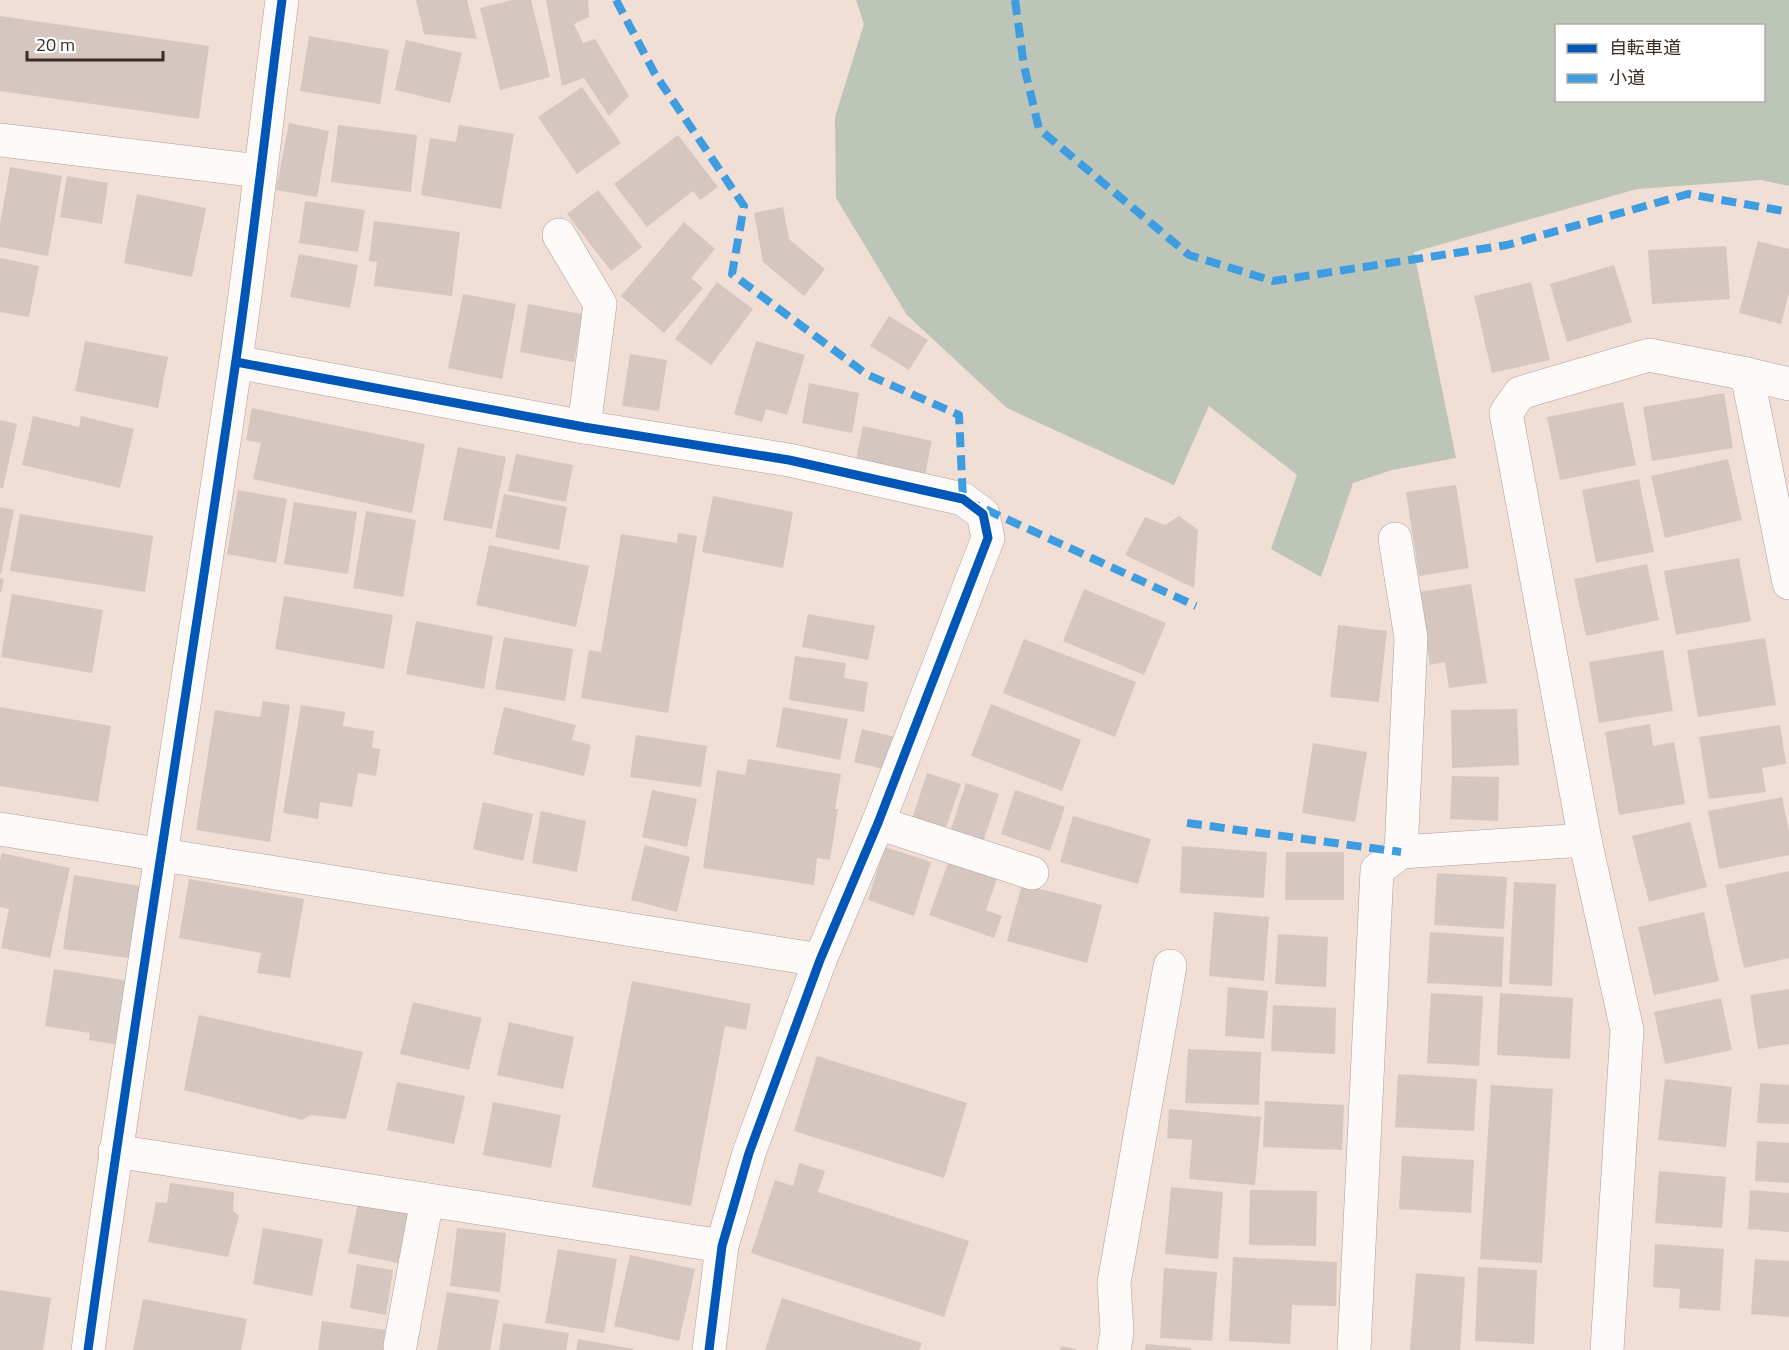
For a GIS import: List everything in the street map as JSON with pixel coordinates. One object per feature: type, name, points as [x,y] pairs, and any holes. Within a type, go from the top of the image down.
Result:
[{"type":"street","points":[[88,1350],[236,362],[282,0]]},
{"type":"street","points":[[0,140],[260,171]]},
{"type":"street","points":[[559,235],[600,304],[584,427]]},
{"type":"street","points":[[1607,1350],[1627,1030],[1585,840],[1506,412],[1520,393],[1648,355],[1789,384]]},
{"type":"street","points":[[236,362],[584,427],[812,465],[963,499],[983,514],[988,538],[878,823],[820,960],[749,1153],[722,1246],[709,1350]]},
{"type":"street","points":[[1747,374],[1789,583]]},
{"type":"street","points":[[1395,539],[1411,638],[1401,852]]},
{"type":"street","points":[[878,823],[1032,873]]},
{"type":"street","points":[[0,829],[820,960]]},
{"type":"street","points":[[1354,1350],[1377,870],[1401,852],[1585,840]]},
{"type":"street","points":[[1114,1350],[1117,1332],[1114,1282],[1170,966]]},
{"type":"street","points":[[116,1151],[722,1246]]},
{"type":"street","points":[[400,1346],[427,1200]]},
{"type":"shaded area","points":[[856,0],[1789,0],[1789,186],[1761,180],[1637,189],[1414,252],[1456,458],[1392,470],[1353,483],[1321,577],[1271,549],[1297,475],[1209,406],[1174,485],[1007,408],[907,315],[836,198],[835,117],[864,24]]},
{"type":"building","points":[[416,0],[467,0],[477,39],[424,34]]},
{"type":"building","points":[[512,0],[531,0],[550,77],[500,90],[480,8]]},
{"type":"building","points":[[546,0],[588,0],[589,17],[574,24],[583,43],[595,39],[629,96],[609,116],[584,78],[562,86]]},
{"type":"building","points":[[0,16],[209,46],[199,119],[0,91]]},
{"type":"building","points":[[309,36],[389,50],[380,104],[300,91]]},
{"type":"building","points":[[406,40],[462,53],[450,103],[395,90]]},
{"type":"building","points":[[582,87],[621,143],[577,174],[538,117]]},
{"type":"building","points":[[289,123],[329,131],[317,197],[276,190]]},
{"type":"building","points":[[338,125],[417,135],[411,192],[331,182]]},
{"type":"building","points":[[459,125],[514,134],[501,209],[421,195],[430,138],[456,142]]},
{"type":"building","points":[[678,135],[718,187],[700,200],[693,191],[647,227],[614,184]]},
{"type":"building","points":[[10,167],[62,176],[48,256],[0,247],[0,224]]},
{"type":"building","points":[[67,176],[108,183],[102,224],[60,217]]},
{"type":"building","points":[[598,190],[642,247],[611,271],[567,214]]},
{"type":"building","points":[[137,194],[206,208],[192,277],[124,263]]},
{"type":"building","points":[[305,201],[365,210],[358,252],[299,243]]},
{"type":"building","points":[[783,207],[789,239],[825,269],[804,296],[763,262],[754,213]]},
{"type":"building","points":[[374,221],[460,232],[452,296],[374,286],[377,262],[369,261]]},
{"type":"building","points":[[684,222],[715,249],[691,278],[703,288],[664,333],[621,296]]},
{"type":"building","points":[[1758,241],[1789,249],[1789,293],[1781,324],[1739,313]]},
{"type":"building","points":[[1726,246],[1730,299],[1652,304],[1648,250]]},
{"type":"building","points":[[299,254],[358,265],[350,308],[290,297]]},
{"type":"building","points":[[0,258],[39,266],[29,317],[0,312]]},
{"type":"building","points":[[1614,265],[1632,322],[1567,342],[1550,284]]},
{"type":"building","points":[[717,282],[753,309],[711,365],[675,339]]},
{"type":"building","points":[[1531,282],[1550,360],[1492,373],[1474,296]]},
{"type":"building","points":[[463,294],[516,304],[502,379],[448,368]]},
{"type":"building","points":[[528,304],[582,314],[574,362],[520,352]]},
{"type":"building","points":[[889,316],[928,340],[909,370],[870,346]]},
{"type":"building","points":[[85,341],[168,357],[158,408],[75,391]]},
{"type":"building","points":[[756,341],[805,355],[787,415],[766,409],[762,422],[734,414]]},
{"type":"building","points":[[630,354],[667,360],[659,411],[622,406]]},
{"type":"building","points":[[809,383],[859,393],[852,433],[802,423]]},
{"type":"building","points":[[1724,393],[1733,448],[1652,461],[1643,407]]},
{"type":"building","points":[[1623,402],[1636,465],[1560,480],[1547,417]]},
{"type":"building","points":[[252,408],[425,444],[412,513],[253,479],[261,443],[246,440]]},
{"type":"building","points":[[33,416],[79,427],[81,416],[134,429],[120,488],[22,465]]},
{"type":"building","points":[[0,420],[17,424],[3,488],[0,488]]},
{"type":"building","points":[[863,426],[932,441],[925,474],[856,460]]},
{"type":"building","points":[[458,447],[506,457],[492,529],[443,520]]},
{"type":"building","points":[[516,454],[573,465],[566,502],[508,491]]},
{"type":"building","points":[[1728,459],[1742,520],[1665,538],[1651,476]]},
{"type":"building","points":[[1639,479],[1654,552],[1596,563],[1582,490]]},
{"type":"building","points":[[1456,485],[1469,568],[1419,576],[1406,492]]},
{"type":"building","points":[[238,490],[287,499],[276,563],[227,554]]},
{"type":"building","points":[[504,494],[567,507],[559,550],[495,537]]},
{"type":"building","points":[[713,496],[793,512],[783,568],[702,552]]},
{"type":"building","points":[[294,502],[357,512],[348,574],[284,564]]},
{"type":"building","points":[[0,507],[14,510],[1,574],[0,574]]},
{"type":"building","points":[[366,511],[416,520],[403,597],[353,588]]},
{"type":"building","points":[[20,514],[153,536],[145,592],[10,571]]},
{"type":"building","points":[[1179,516],[1198,530],[1194,588],[1125,555],[1145,517],[1165,525]]},
{"type":"building","points":[[678,533],[697,536],[668,713],[581,698],[589,650],[601,652],[621,534],[677,543]]},
{"type":"building","points":[[489,545],[589,566],[576,627],[476,605]]},
{"type":"building","points":[[1739,558],[1751,621],[1676,635],[1664,571]]},
{"type":"building","points":[[1647,564],[1659,620],[1586,636],[1574,579]]},
{"type":"building","points":[[0,578],[4,579],[1,592],[0,592]]},
{"type":"building","points":[[1471,584],[1487,683],[1449,688],[1445,662],[1430,665],[1419,592]]},
{"type":"building","points":[[1084,589],[1166,623],[1144,675],[1063,641]]},
{"type":"building","points":[[12,594],[103,610],[92,673],[1,657]]},
{"type":"building","points":[[284,596],[393,615],[384,669],[275,649]]},
{"type":"building","points":[[808,614],[875,626],[868,660],[802,647]]},
{"type":"building","points":[[416,621],[493,636],[484,689],[406,674]]},
{"type":"building","points":[[1338,625],[1387,631],[1379,702],[1330,697]]},
{"type":"building","points":[[504,637],[573,649],[565,701],[495,689]]},
{"type":"building","points":[[1765,638],[1776,705],[1698,717],[1687,650]]},
{"type":"building","points":[[1024,639],[1136,682],[1115,737],[1003,693]]},
{"type":"building","points":[[1663,650],[1673,711],[1599,723],[1589,662]]},
{"type":"building","points":[[795,656],[846,663],[844,678],[868,682],[864,712],[789,700]]},
{"type":"building","points":[[263,701],[290,705],[270,842],[196,830],[215,710],[260,717]]},
{"type":"building","points":[[991,704],[1081,740],[1062,791],[971,756]]},
{"type":"building","points":[[301,705],[345,712],[343,726],[374,731],[372,748],[380,749],[376,776],[358,773],[352,807],[320,802],[318,819],[283,813]]},
{"type":"building","points":[[0,707],[111,726],[98,802],[0,786]]},
{"type":"building","points":[[504,707],[576,725],[572,740],[591,745],[584,776],[493,754]]},
{"type":"building","points":[[783,707],[848,719],[840,760],[776,747]]},
{"type":"building","points":[[1517,709],[1519,765],[1452,768],[1451,710]]},
{"type":"building","points":[[1650,724],[1653,746],[1674,742],[1685,804],[1619,815],[1605,732]]},
{"type":"building","points":[[1780,725],[1786,764],[1762,768],[1766,792],[1709,799],[1699,737]]},
{"type":"building","points":[[862,729],[895,737],[887,770],[854,762]]},
{"type":"building","points":[[636,735],[707,746],[701,787],[630,777]]},
{"type":"building","points":[[1313,743],[1367,752],[1355,822],[1302,813]]},
{"type":"building","points":[[748,759],[841,774],[830,860],[817,858],[814,885],[703,868],[717,770],[745,775]]},
{"type":"building","points":[[927,773],[961,784],[945,830],[912,819]]},
{"type":"building","points":[[1452,776],[1499,777],[1498,821],[1450,819]]},
{"type":"building","points":[[966,783],[999,794],[983,842],[950,832]]},
{"type":"building","points":[[652,790],[697,799],[687,847],[642,837]]},
{"type":"building","points":[[1015,790],[1065,807],[1050,851],[1001,834]]},
{"type":"building","points":[[1782,797],[1789,832],[1789,855],[1719,869],[1708,811]]},
{"type":"building","points":[[483,802],[533,814],[523,861],[473,849]]},
{"type":"building","points":[[541,811],[586,821],[577,872],[532,863]]},
{"type":"building","points":[[1073,816],[1151,839],[1138,884],[1060,862]]},
{"type":"building","points":[[1690,822],[1707,887],[1649,902],[1632,836]]},
{"type":"building","points":[[645,845],[690,857],[677,912],[631,900]]},
{"type":"building","points":[[1182,846],[1267,852],[1264,898],[1180,893]]},
{"type":"building","points":[[885,847],[931,862],[914,916],[868,900]]},
{"type":"building","points":[[1286,852],[1344,852],[1344,900],[1285,900]]},
{"type":"building","points":[[2,853],[70,868],[50,958],[1,948],[9,909],[0,907]]},
{"type":"building","points":[[949,861],[997,879],[986,910],[1002,916],[994,938],[929,915]]},
{"type":"building","points":[[1789,871],[1789,958],[1744,968],[1725,885]]},
{"type":"building","points":[[1437,873],[1507,877],[1504,929],[1434,925]]},
{"type":"building","points":[[74,875],[146,887],[135,959],[63,949]]},
{"type":"building","points":[[189,879],[304,899],[290,978],[257,973],[261,953],[179,938]]},
{"type":"building","points":[[1514,882],[1556,884],[1552,986],[1509,984]]},
{"type":"building","points":[[1022,884],[1102,905],[1087,963],[1007,941]]},
{"type":"building","points":[[1214,912],[1269,917],[1264,981],[1209,976]]},
{"type":"building","points":[[1704,912],[1719,981],[1654,995],[1638,927]]},
{"type":"building","points":[[1430,932],[1504,937],[1502,987],[1427,983]]},
{"type":"building","points":[[1278,934],[1328,937],[1326,987],[1275,984]]},
{"type":"building","points":[[54,969],[129,981],[119,1045],[89,1040],[90,1033],[45,1026]]},
{"type":"building","points":[[632,981],[751,1004],[746,1030],[725,1026],[691,1206],[592,1187]]},
{"type":"building","points":[[1228,987],[1268,991],[1264,1039],[1225,1036]]},
{"type":"building","points":[[1789,989],[1789,1044],[1758,1049],[1750,995]]},
{"type":"building","points":[[1431,993],[1483,996],[1479,1066],[1427,1063]]},
{"type":"building","points":[[1500,993],[1573,998],[1570,1059],[1497,1055]]},
{"type":"building","points":[[1721,998],[1732,1050],[1665,1064],[1654,1012]]},
{"type":"building","points":[[413,1002],[482,1018],[469,1070],[400,1054]]},
{"type":"building","points":[[1273,1005],[1336,1008],[1335,1054],[1271,1051]]},
{"type":"building","points":[[199,1015],[363,1052],[346,1119],[311,1115],[302,1120],[184,1090]]},
{"type":"building","points":[[509,1022],[574,1037],[563,1089],[497,1075]]},
{"type":"building","points":[[1188,1049],[1261,1052],[1259,1105],[1185,1103]]},
{"type":"building","points":[[817,1056],[967,1103],[944,1178],[794,1131]]},
{"type":"building","points":[[1398,1074],[1477,1079],[1474,1131],[1395,1127]]},
{"type":"building","points":[[1665,1079],[1732,1087],[1726,1147],[1658,1140]]},
{"type":"building","points":[[397,1082],[465,1096],[454,1144],[387,1130]]},
{"type":"building","points":[[1760,1083],[1789,1085],[1789,1124],[1757,1123]]},
{"type":"building","points":[[1491,1085],[1553,1089],[1542,1263],[1480,1259]]},
{"type":"building","points":[[1265,1101],[1344,1105],[1342,1150],[1263,1147]]},
{"type":"building","points":[[493,1102],[561,1115],[551,1168],[483,1155]]},
{"type":"building","points":[[1169,1109],[1261,1117],[1255,1185],[1189,1179],[1192,1140],[1167,1138]]},
{"type":"building","points":[[1757,1141],[1789,1143],[1789,1183],[1755,1181]]},
{"type":"building","points":[[1402,1156],[1474,1160],[1471,1213],[1399,1209]]},
{"type":"building","points":[[799,1163],[825,1171],[818,1192],[969,1241],[944,1317],[751,1253],[775,1180],[793,1186]]},
{"type":"building","points":[[1659,1171],[1726,1177],[1722,1228],[1655,1223]]},
{"type":"building","points":[[170,1183],[234,1192],[233,1211],[239,1216],[228,1257],[148,1242],[156,1202],[167,1203]]},
{"type":"building","points":[[1171,1187],[1223,1192],[1218,1259],[1165,1254]]},
{"type":"building","points":[[1250,1190],[1317,1191],[1316,1246],[1249,1245]]},
{"type":"building","points":[[1750,1190],[1789,1193],[1789,1232],[1748,1229]]},
{"type":"building","points":[[358,1202],[408,1212],[398,1263],[348,1253]]},
{"type":"building","points":[[263,1228],[323,1239],[312,1296],[253,1284]]},
{"type":"building","points":[[457,1228],[506,1233],[500,1292],[450,1286]]},
{"type":"building","points":[[1655,1244],[1724,1249],[1720,1311],[1679,1308],[1680,1289],[1653,1287]]},
{"type":"building","points":[[558,1249],[617,1259],[604,1333],[545,1323]]},
{"type":"building","points":[[630,1255],[695,1269],[679,1341],[614,1326]]},
{"type":"building","points":[[1233,1257],[1337,1262],[1336,1306],[1292,1305],[1290,1344],[1229,1341]]},
{"type":"building","points":[[1755,1259],[1789,1261],[1789,1317],[1751,1314]]},
{"type":"building","points":[[357,1264],[393,1270],[386,1315],[350,1308]]},
{"type":"building","points":[[1478,1267],[1537,1270],[1534,1344],[1475,1341]]},
{"type":"building","points":[[1164,1268],[1217,1272],[1212,1341],[1160,1338]]},
{"type":"building","points":[[1416,1273],[1465,1277],[1460,1350],[1410,1350]]},
{"type":"building","points":[[0,1290],[51,1298],[43,1350],[0,1350]]},
{"type":"building","points":[[447,1292],[499,1300],[490,1350],[437,1350]]},
{"type":"building","points":[[782,1298],[922,1343],[919,1350],[765,1350]]},
{"type":"building","points":[[143,1299],[247,1319],[241,1350],[133,1350]]},
{"type":"building","points":[[322,1321],[386,1330],[383,1350],[318,1350]]},
{"type":"building","points":[[503,1323],[569,1333],[566,1350],[499,1350]]},
{"type":"building","points":[[578,1339],[634,1349],[634,1350],[576,1350]]},
{"type":"building","points":[[1146,1344],[1191,1348],[1191,1350],[1145,1350]]},
{"type":"building","points":[[1061,1346],[1076,1349],[1076,1350],[1060,1350]]},
{"type":"marked path","points":[[616,0],[655,74],[744,206],[732,274],[866,374],[959,415],[963,499],[1196,606]]},
{"type":"marked path","points":[[1015,0],[1024,66],[1039,129],[1189,255],[1273,281],[1507,245],[1688,194],[1789,212]]},
{"type":"marked path","points":[[1187,823],[1401,852]]},
{"type":"cycle path","points":[[88,1350],[235,367],[282,0]]},
{"type":"cycle path","points":[[236,362],[584,427],[789,460],[963,499],[983,514],[988,538],[878,823],[820,960],[749,1153],[722,1246],[709,1350]]}]
